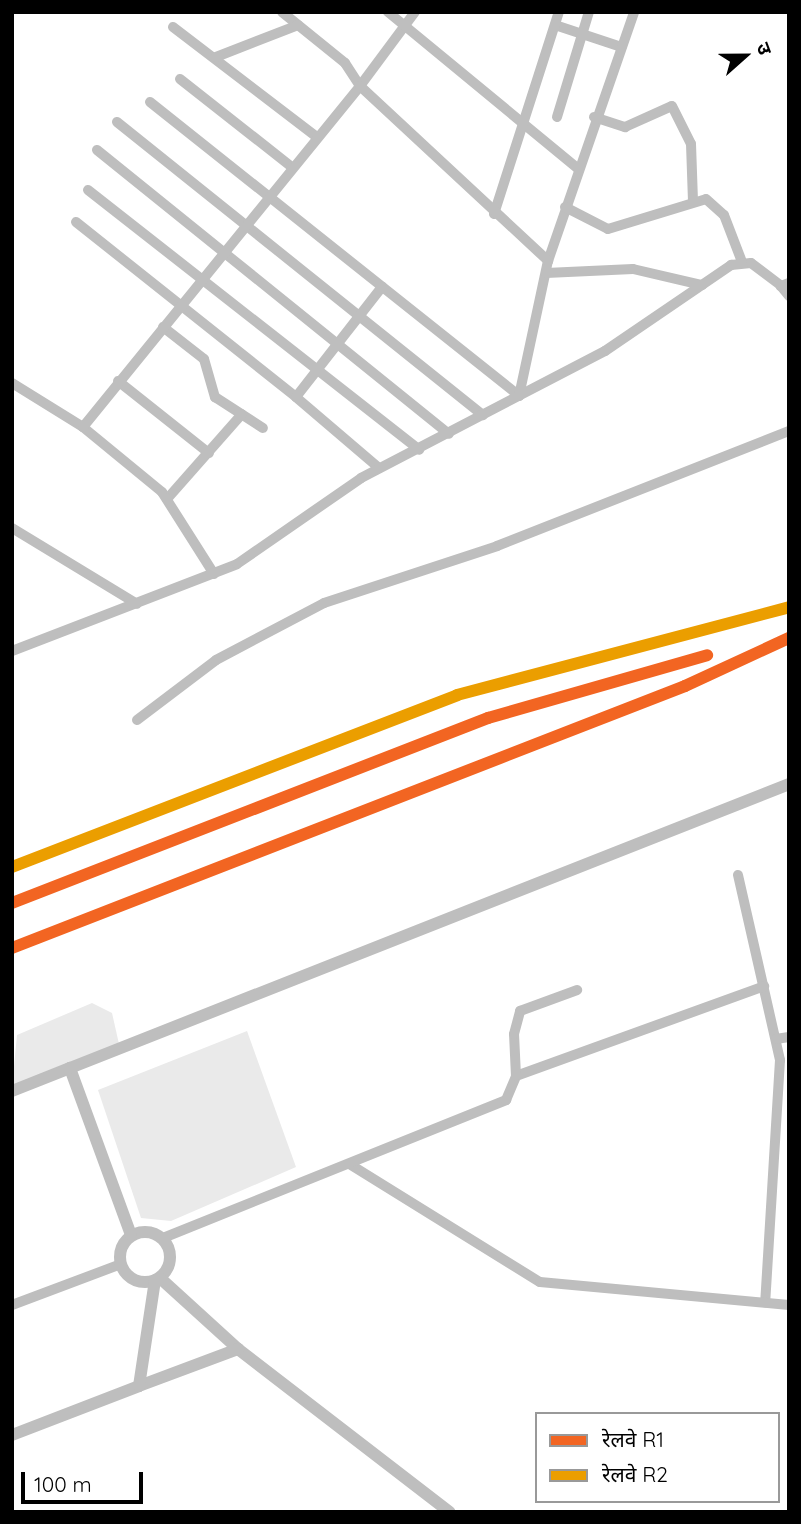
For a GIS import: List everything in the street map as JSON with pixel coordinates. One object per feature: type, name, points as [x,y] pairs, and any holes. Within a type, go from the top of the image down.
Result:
[{"type":"street","points":[[282,12],[345,63],[360,86],[494,214],[548,261]]},
{"type":"street","points":[[388,12],[577,168]]},
{"type":"street","points":[[83,427],[360,86],[415,12]]},
{"type":"street","points":[[494,214],[559,12]]},
{"type":"street","points":[[556,117],[589,12]]},
{"type":"street","points":[[519,396],[548,261],[594,117],[634,12]]},
{"type":"street","points":[[216,57],[298,25]]},
{"type":"street","points":[[555,25],[621,47]]},
{"type":"street","points":[[173,27],[216,57],[317,137]]},
{"type":"street","points":[[180,79],[292,167]]},
{"type":"street","points":[[150,102],[519,396]]},
{"type":"street","points":[[594,117],[625,127],[672,106],[691,144],[693,200]]},
{"type":"street","points":[[117,122],[362,312],[483,415]]},
{"type":"street","points":[[97,150],[223,253],[339,341],[449,434]]},
{"type":"street","points":[[88,190],[419,450]]},
{"type":"street","points":[[565,206],[608,229],[693,200],[719,208],[742,262],[769,273],[785,284],[789,296]]},
{"type":"street","points":[[76,222],[182,303],[379,468]]},
{"type":"street","points":[[12,651],[214,574],[255,554],[379,468],[419,450],[636,332],[702,285],[742,262]]},
{"type":"street","points":[[546,273],[642,270],[702,285]]},
{"type":"street","points":[[684,305],[715,281]]},
{"type":"street","points":[[296,397],[382,287]]},
{"type":"street","points":[[163,327],[204,359],[210,391],[263,428]]},
{"type":"street","points":[[118,381],[209,453]]},
{"type":"street","points":[[12,383],[83,427],[167,499],[214,574]]},
{"type":"street","points":[[167,499],[242,414]]},
{"type":"street","points":[[136,720],[216,660],[324,603],[497,546],[789,431]]},
{"type":"street","points":[[12,528],[137,604]]},
{"type":"street","points":[[12,1091],[789,784]]},
{"type":"street","points":[[738,875],[776,1039],[779,1092],[765,1303]]},
{"type":"street","points":[[516,1076],[764,986]]},
{"type":"street","points":[[450,1512],[238,1349],[157,1279],[138,1281],[121,1264],[121,1248],[131,1235],[148,1231],[163,1238],[494,1106],[513,1090],[516,1076],[513,1034],[520,1011],[577,990]]},
{"type":"street","points":[[776,1039],[789,1037]]},
{"type":"street","points":[[70,1068],[131,1235]]},
{"type":"street","points":[[351,1165],[540,1282],[789,1305]]},
{"type":"street","points":[[139,1386],[157,1279],[170,1263],[163,1238]]},
{"type":"street","points":[[12,1305],[121,1264]]},
{"type":"street","points":[[12,1435],[238,1349]]},
{"type":"shaded area","points":[[92,1003],[112,1013],[119,1044],[12,1087],[17,1035]]},
{"type":"shaded area","points":[[247,1031],[296,1167],[171,1221],[141,1218],[98,1090]]},
{"type":"railway","points":[[12,867],[457,695],[789,607]]},
{"type":"railway","points":[[12,948],[685,686]]},
{"type":"rail line","name":"R2","points":[[12,867],[457,695],[789,607]]},
{"type":"rail line","name":"R1","points":[[12,948],[685,686],[789,638]]},
{"type":"rail line","name":"R1","points":[[12,903],[488,718],[707,655]]}]
